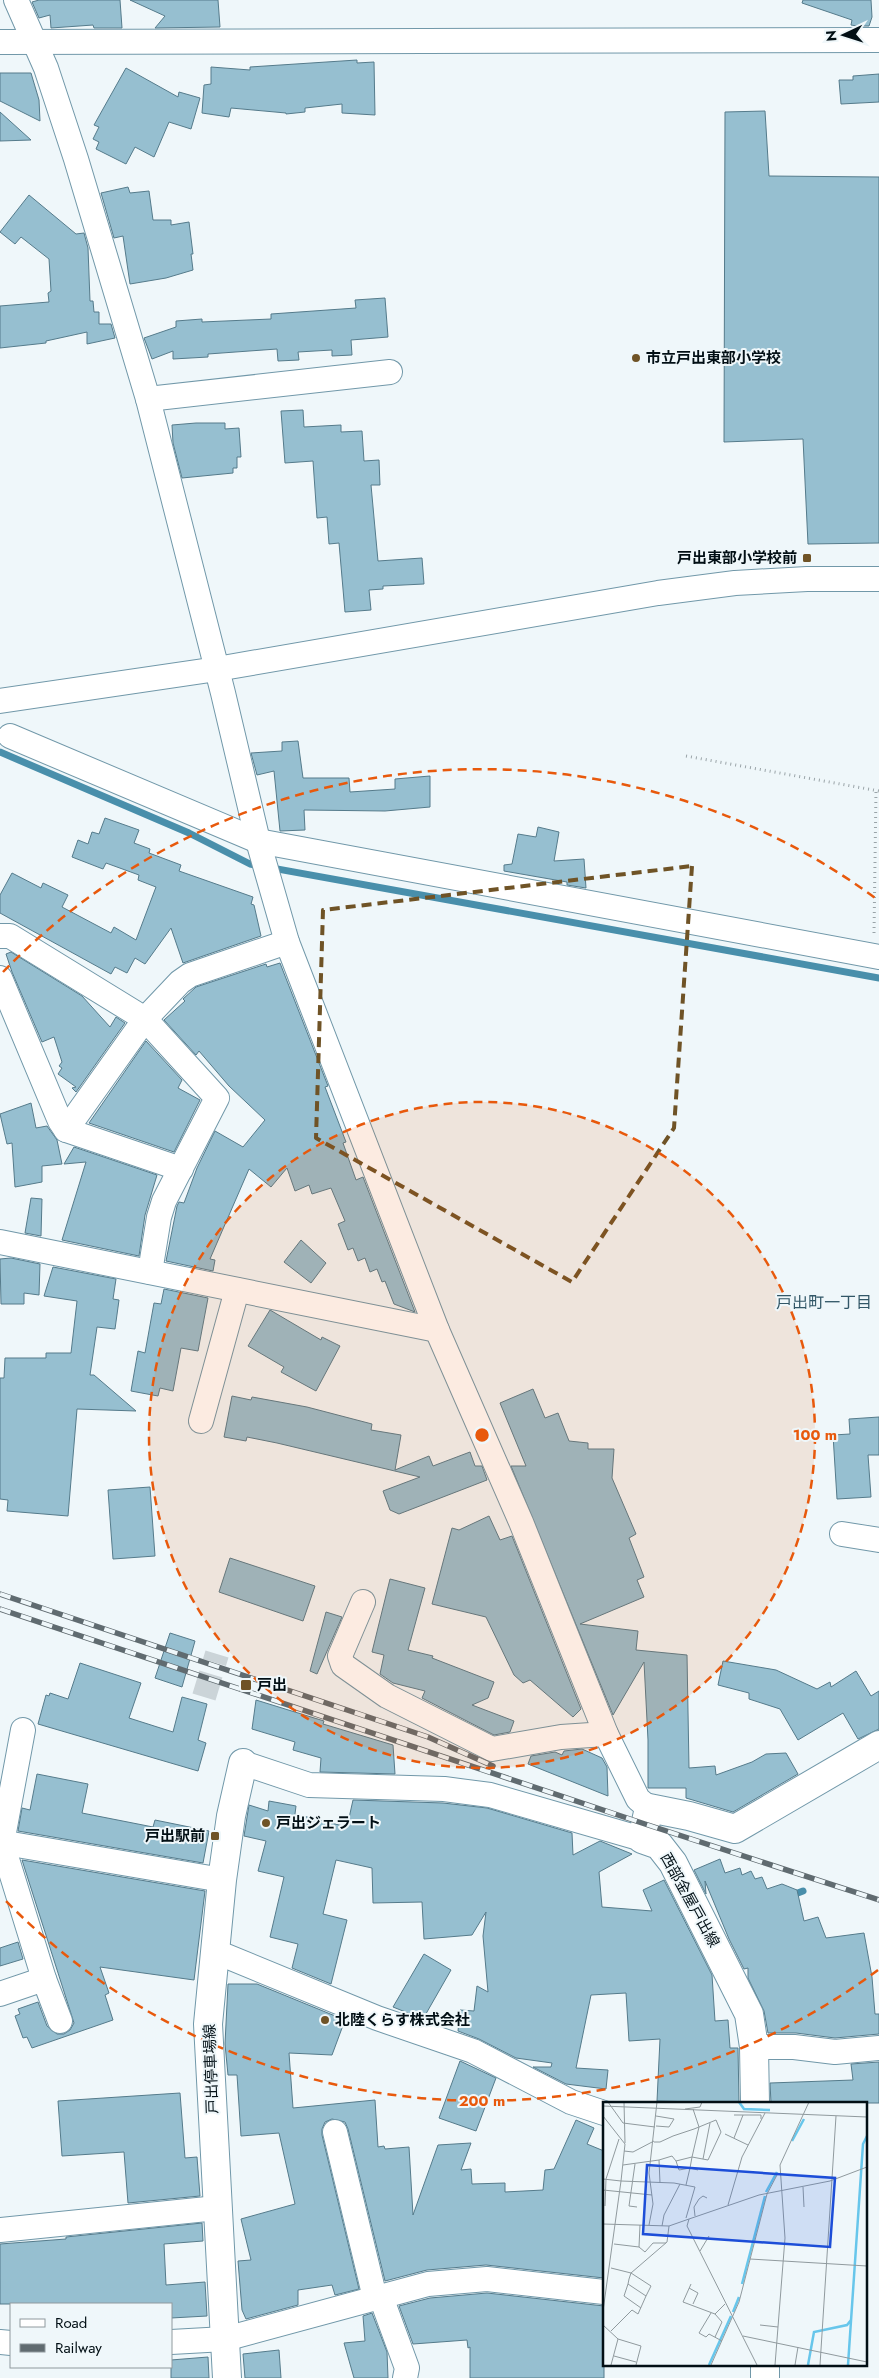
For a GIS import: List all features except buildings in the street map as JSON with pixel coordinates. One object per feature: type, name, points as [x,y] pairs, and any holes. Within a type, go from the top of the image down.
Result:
[{"type":"main road","points":[[642,1839],[649,1808],[735,1829],[879,1746]]},
{"type":"main road","name":"戸出停車場線","points":[[227,2378],[208,2024],[222,1880],[231,1816],[243,1763]]},
{"type":"main road","name":"西部金屋戸出線","points":[[642,1839],[659,1845],[673,1863],[749,2014],[754,2047],[756,2102]]},
{"type":"street","points":[[16,0],[46,68],[76,159],[148,399],[264,859],[287,942],[437,1330],[521,1522],[606,1734],[638,1799],[649,1808]]},
{"type":"street","points":[[0,42],[879,40]]},
{"type":"street","points":[[148,399],[390,372]]},
{"type":"street","points":[[0,700],[217,668],[658,593],[735,583],[807,579],[879,579]]},
{"type":"street","points":[[10,736],[264,859],[876,957]]},
{"type":"street","points":[[0,936],[10,936],[145,1019],[217,1098],[159,1217],[150,1272]]},
{"type":"street","points":[[66,1130],[145,1019],[180,982],[190,976],[287,942]]},
{"type":"street","points":[[0,978],[60,1121],[66,1130],[181,1169]]},
{"type":"street","points":[[0,1242],[437,1330]]},
{"type":"street","points":[[201,1421],[237,1290]]},
{"type":"street","points":[[842,1534],[879,1540]]},
{"type":"street","points":[[363,1602],[340,1656],[342,1665],[387,1696],[492,1749],[561,1736],[606,1734]]},
{"type":"street","points":[[23,1730],[1,1843],[44,1979],[60,2021]]},
{"type":"street","points":[[243,1763],[309,1785],[444,1789],[490,1795],[642,1839]]},
{"type":"street","points":[[1,1843],[222,1880]]},
{"type":"street","points":[[214,1951],[376,2018],[473,2051],[571,2102],[603,2113]]},
{"type":"street","points":[[0,1994],[44,1979]]},
{"type":"street","points":[[754,2047],[794,2047],[835,2052],[879,2048]]},
{"type":"street","points":[[335,2132],[359,2240],[378,2297],[407,2368],[405,2378]]},
{"type":"street","points":[[0,2230],[217,2208]]},
{"type":"street","points":[[172,2342],[225,2340],[428,2284],[487,2279],[603,2292]]},
{"type":"path","points":[[686,756],[877,790],[876,957]]},
{"type":"highlighted area","points":[[692,866],[674,1128],[572,1282],[316,1138],[323,910]]},
{"type":"waterway","points":[[0,752],[189,833],[250,864],[879,978]]},
{"type":"waterway","points":[[790,1896],[803,1891]]},
{"type":"tunnel","points":[[204,1697],[217,1654]]},
{"type":"railway","points":[[0,1594],[428,1737],[493,1766]]},
{"type":"railway","points":[[0,1609],[879,1900]]},
{"type":"place","name":"市立戸出東部小学校","points":[[636,358]]},
{"type":"place","name":"戸出東部小学校前","points":[[807,558]]},
{"type":"place","name":"戸出","points":[[246,1685]]},
{"type":"place","name":"戸出ジェラート","points":[[266,1823]]},
{"type":"place","name":"戸出駅前","points":[[215,1836]]},
{"type":"place","name":"北陸くらす株式会社","points":[[325,2020]]},
{"type":"district","name":"戸出町一丁目","points":[[824,1302]]}]
